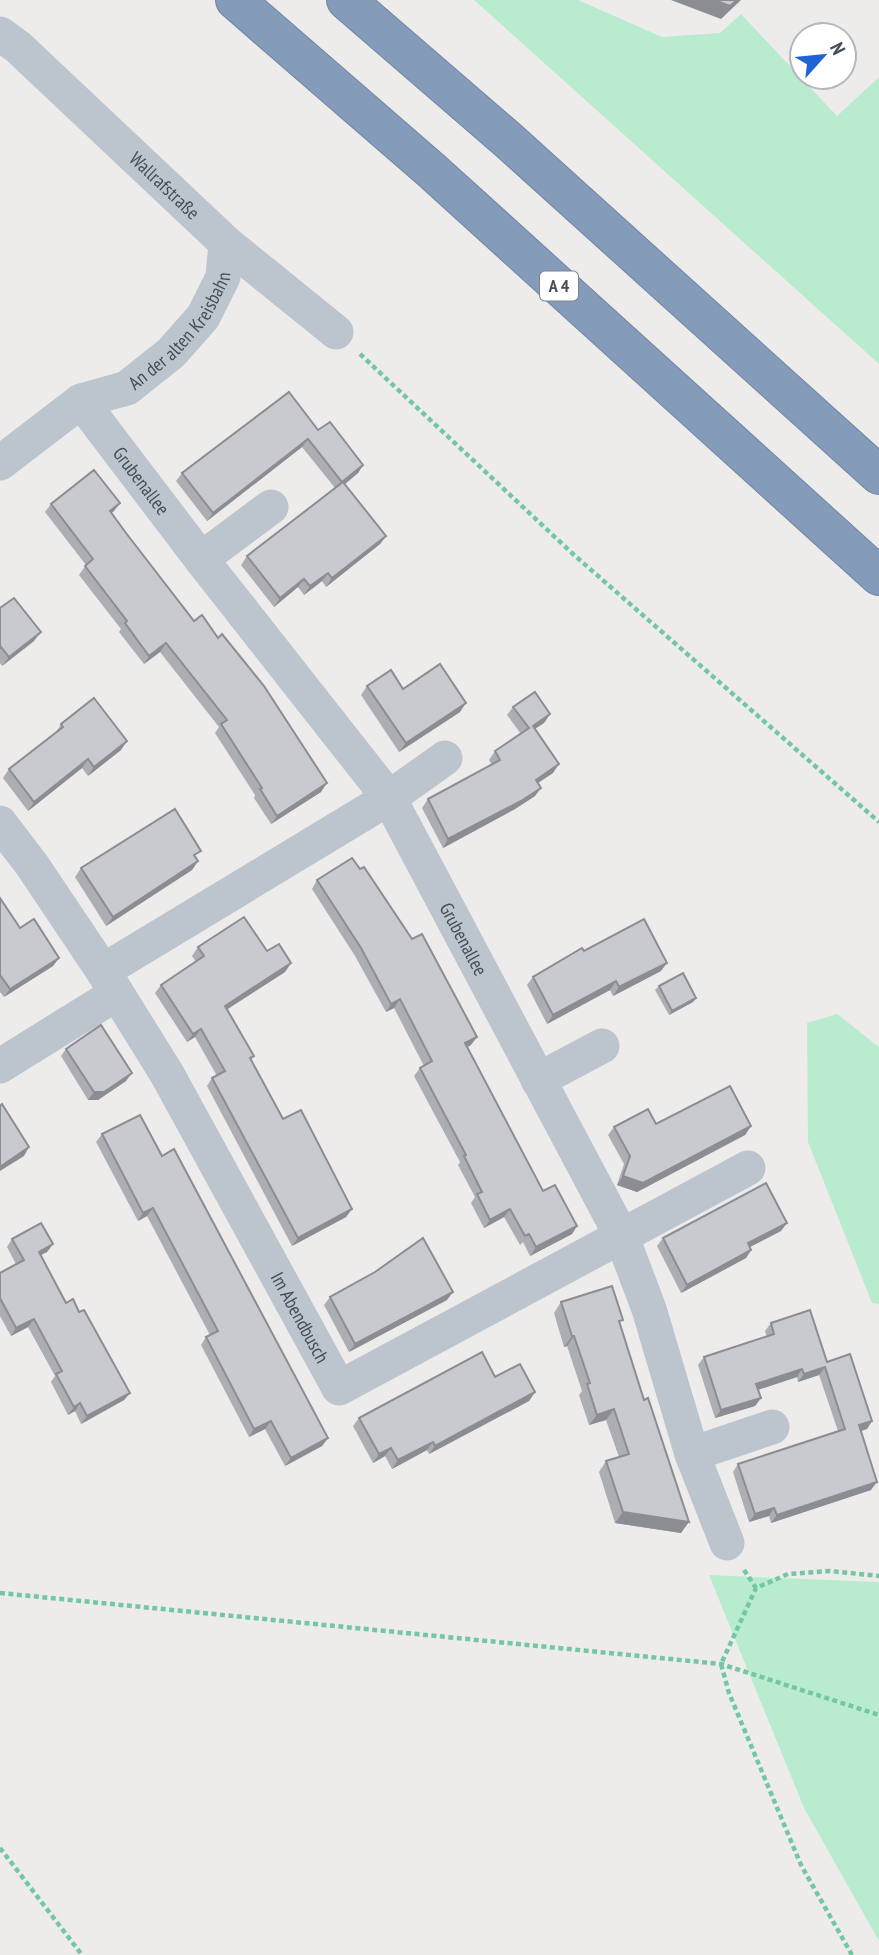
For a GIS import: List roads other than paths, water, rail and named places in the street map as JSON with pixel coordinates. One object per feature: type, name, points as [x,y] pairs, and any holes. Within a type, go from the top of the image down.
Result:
[{"type":"highway","name":"A 4","points":[[234,0],[431,170],[879,576]]},
{"type":"highway","points":[[346,0],[519,150],[879,475]]},
{"type":"street","name":"Wallrafstraße","points":[[0,34],[18,47],[226,243],[336,332]]},
{"type":"street","name":"An der alten Kreisbahn","points":[[0,463],[81,401],[127,388],[170,354],[203,317],[223,277],[226,243]]},
{"type":"street","name":"Grubenallee","points":[[81,401],[389,798],[621,1235],[649,1309],[692,1454],[727,1543]]},
{"type":"street","points":[[201,559],[271,507]]},
{"type":"street","points":[[0,1066],[109,982],[446,758]]},
{"type":"street","name":"Im Abendbusch","points":[[0,823],[32,865],[167,1074],[339,1388],[621,1235]]},
{"type":"street","points":[[538,1080],[602,1046]]},
{"type":"street","points":[[621,1235],[748,1168]]},
{"type":"street","points":[[692,1454],[772,1427]]}]
